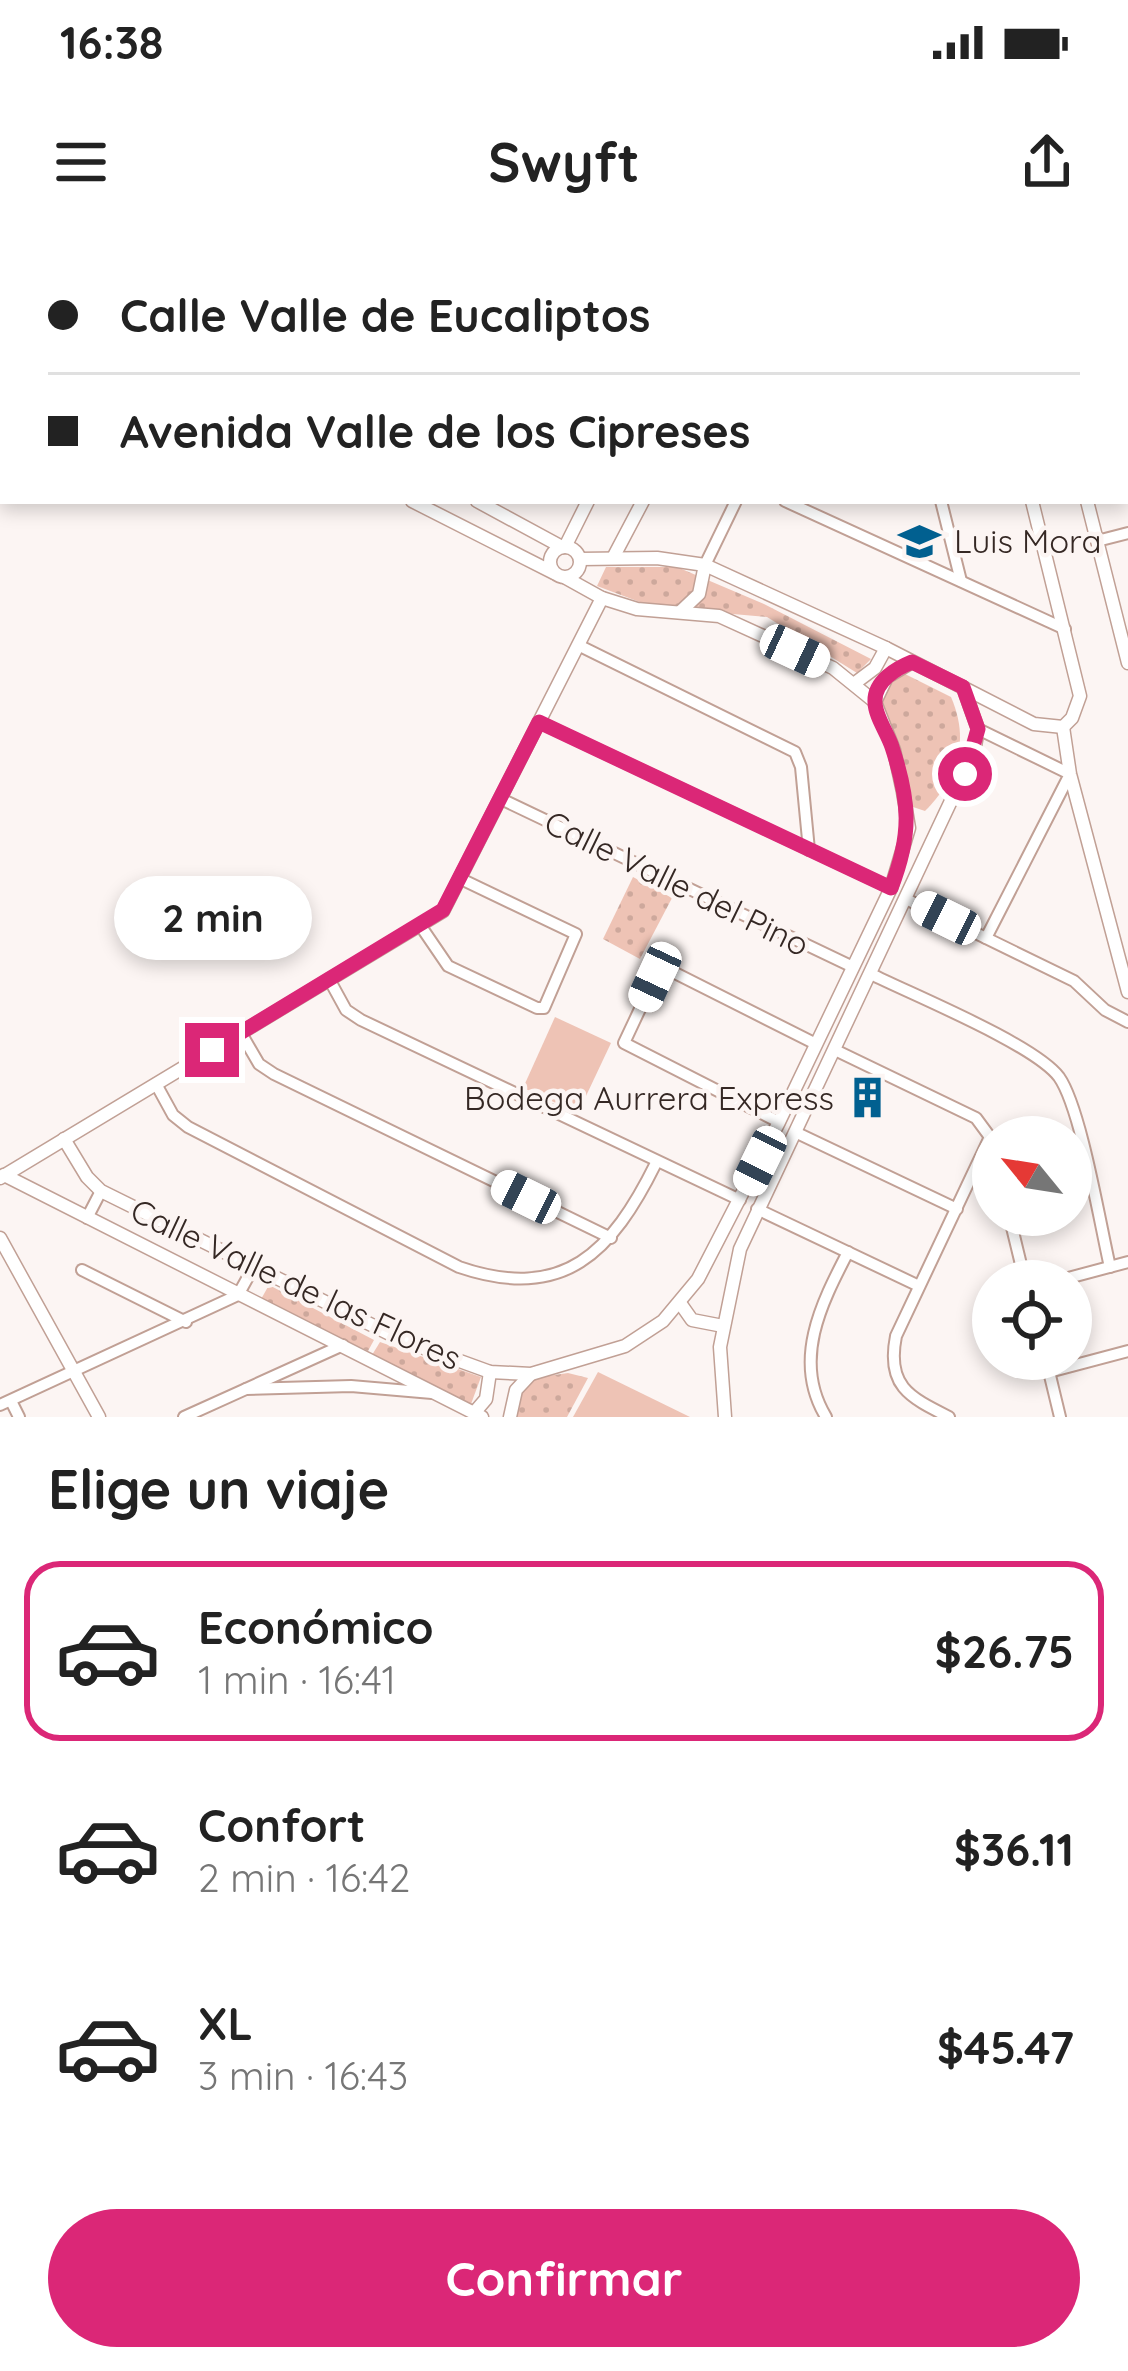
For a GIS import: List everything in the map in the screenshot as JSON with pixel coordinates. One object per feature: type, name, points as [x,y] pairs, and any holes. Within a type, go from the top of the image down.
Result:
[{"type":"street","points":[[418,504],[602,598],[637,609],[719,616],[833,668],[875,702],[893,750],[909,828],[891,888],[740,1201],[680,1303],[692,1320],[723,1326]]},
{"type":"street","points":[[483,504],[575,550],[580,559],[577,572],[560,576]]},
{"type":"street","points":[[560,576],[551,556],[564,547],[586,504]]},
{"type":"street","points":[[614,556],[641,504]]},
{"type":"street","points":[[680,612],[699,593],[705,565],[735,504]]},
{"type":"street","points":[[792,504],[1065,629]]},
{"type":"street","points":[[942,504],[961,581]]},
{"type":"street","points":[[1033,504],[1080,696],[1063,727]]},
{"type":"street","points":[[1089,504],[1128,663]]},
{"type":"street","points":[[1097,541],[1128,533]]},
{"type":"street","points":[[580,559],[614,556],[705,565],[886,648],[1034,724],[1063,727]]},
{"type":"street","points":[[2,1177],[443,910],[602,598]]},
{"type":"street","points":[[578,645],[794,752],[802,767],[808,850]]},
{"type":"street","points":[[855,683],[875,668],[886,648]]},
{"type":"street","points":[[875,702],[887,677],[912,662]]},
{"type":"street","points":[[725,1417],[723,1326],[733,1271],[758,1208],[965,774],[978,729],[963,687]]},
{"type":"street","points":[[539,722],[891,888]]},
{"type":"street","points":[[1063,727],[1070,774],[1128,992]]},
{"type":"street","points":[[978,729],[1070,774]]},
{"type":"street","points":[[986,938],[1070,774]]},
{"type":"street","name":"Calle Valle del Pino","points":[[501,799],[853,967]]},
{"type":"street","points":[[909,828],[933,840]]},
{"type":"street","points":[[420,925],[448,966],[544,1008],[576,934],[461,879]]},
{"type":"street","points":[[906,899],[1074,981],[1106,1010],[1128,1022]]},
{"type":"street","points":[[779,1122],[624,1043],[647,994],[662,971],[673,972],[816,1044]]},
{"type":"street","points":[[871,974],[1039,1057],[1061,1079],[1074,1112],[1110,1267]]},
{"type":"street","points":[[329,979],[346,1010],[361,1020],[740,1201]]},
{"type":"street","points":[[241,1033],[260,1064],[274,1074],[611,1238]]},
{"type":"street","points":[[835,1050],[972,1116]]},
{"type":"street","points":[[156,1084],[173,1115],[188,1126],[475,1273],[526,1281],[584,1259],[611,1238],[632,1212],[656,1162]]},
{"type":"street","points":[[795,1132],[957,1209]]},
{"type":"street","name":"Calle Valle de las Flores","points":[[64,1139],[101,1191],[442,1358],[490,1372],[531,1374],[625,1346],[680,1303]]},
{"type":"street","name":"Calle Valle de las Flores","points":[[2,1177],[478,1415]]},
{"type":"street","points":[[949,1417],[913,1400],[895,1373],[892,1355],[896,1336],[972,1180]]},
{"type":"street","points":[[87,1218],[101,1191]]},
{"type":"street","points":[[758,1208],[919,1286]]},
{"type":"street","points":[[0,1238],[99,1417]]},
{"type":"street","points":[[826,1417],[816,1401],[810,1373],[811,1343],[819,1307],[848,1252]]},
{"type":"street","points":[[1092,1272],[1128,1262]]},
{"type":"street","points":[[19,1417],[6,1403],[238,1295],[253,1268]]},
{"type":"street","points":[[82,1270],[186,1322]]},
{"type":"street","points":[[184,1417],[343,1345]]},
{"type":"street","points":[[1092,1358],[1128,1351]]},
{"type":"street","points":[[478,1415],[490,1372]]},
{"type":"street","points":[[510,1417],[516,1390],[531,1374]]},
{"type":"street","points":[[1051,1380],[1060,1417]]},
{"type":"street","points":[[246,1390],[351,1386],[435,1394]]},
{"type":"shaded area","points":[[606,567],[677,567],[764,604],[871,659],[857,673],[767,617],[653,607],[597,586]]},
{"type":"shaded area","points":[[901,672],[951,697],[960,729],[953,772],[925,811],[913,807],[907,797],[879,696]]},
{"type":"shaded area","points":[[633,877],[672,898],[640,959],[603,939]]},
{"type":"shaded area","points":[[555,1017],[611,1043],[578,1113],[523,1088]]},
{"type":"shaded area","points":[[269,1285],[374,1340],[368,1351],[260,1301]]},
{"type":"shaded area","points":[[380,1342],[481,1377],[471,1404],[372,1355]]},
{"type":"shaded area","points":[[598,1372],[690,1417],[573,1417]]},
{"type":"shaded area","points":[[568,1373],[588,1378],[567,1417],[513,1417],[514,1401],[534,1378]]},
{"type":"place","name":"Luis Mora","points":[[920,541]]},
{"type":"place","name":"Bodega Aurrera Express","points":[[868,1098]]},
{"type":"route","points":[[212,1050],[443,910],[539,722],[891,888],[909,828],[893,750],[875,702],[879,689],[896,669],[912,662],[963,687],[978,729],[965,774]]}]
